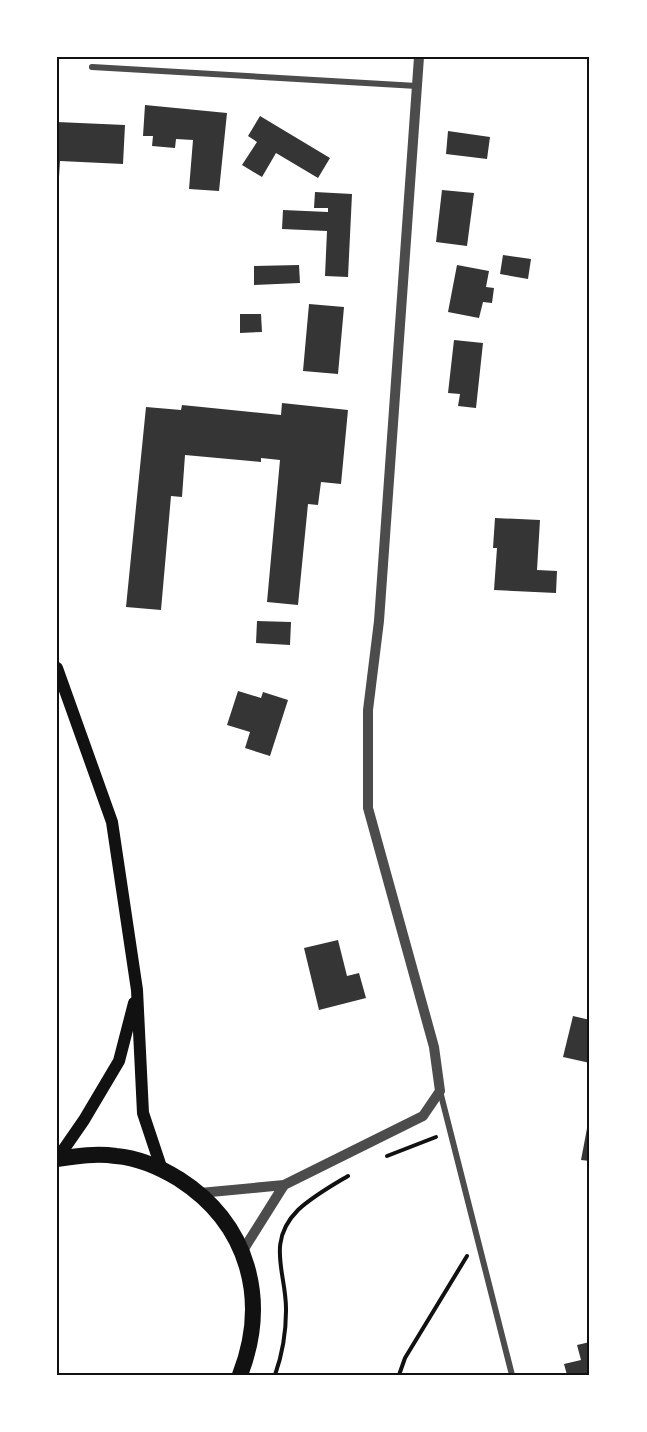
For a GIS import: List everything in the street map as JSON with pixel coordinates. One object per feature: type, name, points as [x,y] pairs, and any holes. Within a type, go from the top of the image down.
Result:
[{"type":"highway","points":[[57,1159],[88,1154],[118,1156],[161,1167],[200,1192],[225,1220],[242,1252],[251,1280],[254,1310],[248,1355],[240,1375]]},
{"type":"main road","points":[[57,668],[112,822],[137,990],[143,1113],[161,1167]]},
{"type":"main road","points":[[57,1159],[84,1120],[118,1061],[137,990]]},
{"type":"street","points":[[419,57],[379,621],[368,710],[368,808],[434,1047],[440,1091],[512,1375]]},
{"type":"street","points":[[92,67],[417,86]]},
{"type":"street","points":[[200,1192],[284,1185],[423,1116],[440,1091]]},
{"type":"street","points":[[242,1252],[284,1185]]},
{"type":"path","points":[[382,1158],[450,1132]]},
{"type":"path","points":[[275,1375],[281,1358],[286,1310],[279,1262],[280,1247],[287,1225],[297,1211],[317,1194],[351,1173]]},
{"type":"path","points":[[399,1375],[405,1358],[478,1238]]},
{"type":"building","points":[[145,105],[227,113],[219,191],[189,189],[193,140],[176,139],[175,148],[152,146],[153,136],[143,136]]},
{"type":"building","points":[[260,116],[330,158],[318,178],[276,153],[262,177],[242,165],[257,142],[248,136]]},
{"type":"building","points":[[57,122],[125,125],[123,164],[60,161],[59,177],[57,177]]},
{"type":"building","points":[[448,131],[490,137],[487,159],[446,154]]},
{"type":"building","points":[[442,190],[474,193],[467,246],[436,242]]},
{"type":"building","points":[[315,192],[352,194],[348,277],[325,276],[327,231],[282,229],[283,210],[328,212],[328,208],[314,208]]},
{"type":"building","points":[[503,255],[531,259],[528,279],[500,274]]},
{"type":"building","points":[[299,265],[300,283],[254,285],[254,266]]},
{"type":"building","points":[[457,265],[489,271],[486,287],[494,288],[492,303],[483,302],[479,318],[448,312]]},
{"type":"building","points":[[309,304],[344,307],[338,374],[303,371]]},
{"type":"building","points":[[240,314],[261,314],[262,332],[240,333]]},
{"type":"building","points":[[454,340],[483,343],[476,408],[458,406],[460,394],[448,393]]},
{"type":"building","points":[[282,403],[348,410],[341,484],[321,482],[318,505],[308,504],[298,605],[267,602],[280,460],[261,458],[261,462],[185,455],[182,497],[171,496],[161,610],[126,607],[146,407],[181,410],[182,405],[281,415]]},
{"type":"building","points":[[495,518],[540,520],[537,570],[557,571],[556,593],[494,590],[497,548],[493,548]]},
{"type":"building","points":[[257,621],[291,622],[290,645],[256,643]]},
{"type":"building","points":[[238,691],[261,698],[263,692],[288,700],[270,756],[245,748],[250,732],[227,725]]},
{"type":"building","points":[[338,940],[347,976],[359,973],[366,998],[319,1010],[304,948]]},
{"type":"building","points":[[573,1016],[590,1020],[590,1063],[563,1057]]},
{"type":"building","points":[[590,1119],[590,1161],[581,1160]]},
{"type":"building","points":[[590,1342],[590,1375],[567,1375],[564,1364],[581,1360],[577,1345]]}]
